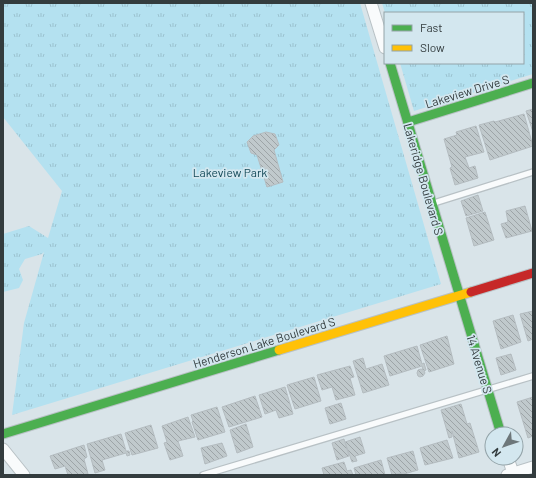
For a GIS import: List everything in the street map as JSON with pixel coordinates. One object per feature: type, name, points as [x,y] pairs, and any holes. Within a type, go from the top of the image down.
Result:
[{"type":"street","points":[[371,3],[384,45]]},
{"type":"street","name":"Lakeridge Boulevard S","points":[[390,64],[458,295]]},
{"type":"street","name":"Lakeview Drive S","points":[[408,122],[533,83]]},
{"type":"street","name":"Henderson Lake Boulevard S","points":[[3,434],[533,273]]},
{"type":"street","name":"14 Avenue S","points":[[458,295],[499,426]]},
{"type":"street","points":[[3,450],[24,475]]},
{"type":"street","points":[[510,474],[533,467]]},
{"type":"lane","points":[[432,204],[533,172]]},
{"type":"lane","points":[[203,475],[533,376]]},
{"type":"green space","name":"Lakeview Park","points":[[3,3],[360,3],[441,284],[12,415],[24,323],[44,252],[25,259],[19,269],[23,280],[19,288],[3,292],[3,234],[29,226],[48,238],[62,191],[3,117]]},
{"type":"green space","points":[[382,3],[533,3],[533,74],[414,111],[400,64],[524,64],[524,12],[385,12]]},
{"type":"building","points":[[533,109],[533,132],[526,111]]},
{"type":"building","points":[[524,114],[533,146],[490,160],[479,125]]},
{"type":"building","points":[[476,126],[484,152],[465,157],[469,168],[475,166],[478,178],[455,185],[450,168],[452,167],[444,139],[457,135],[456,132]]},
{"type":"building","points":[[266,132],[275,134],[279,145],[274,150],[283,182],[267,187],[257,155],[251,153],[247,142],[253,136]]},
{"type":"building","points":[[478,195],[483,211],[466,216],[461,201]]},
{"type":"building","points":[[525,206],[532,231],[506,238],[501,224],[508,222],[506,211]]},
{"type":"building","points":[[485,212],[494,240],[474,246],[466,218]]},
{"type":"building","points":[[533,311],[533,339],[528,341],[520,314]]},
{"type":"building","points":[[513,315],[521,342],[501,349],[493,321]]},
{"type":"building","points":[[447,336],[454,364],[429,372],[420,345]]},
{"type":"building","points":[[417,346],[422,364],[424,363],[426,370],[424,371],[425,373],[423,376],[418,376],[417,373],[418,370],[423,370],[422,366],[390,376],[384,356]]},
{"type":"building","points":[[511,354],[516,370],[501,375],[496,358]]},
{"type":"building","points":[[363,358],[366,369],[382,364],[389,385],[363,393],[353,361]]},
{"type":"building","points":[[350,366],[354,377],[350,378],[355,395],[336,400],[332,387],[322,390],[317,375]]},
{"type":"building","points":[[314,377],[321,401],[295,409],[287,385]]},
{"type":"building","points":[[285,387],[293,414],[279,418],[276,410],[265,414],[259,395]]},
{"type":"building","points":[[255,396],[262,417],[229,427],[222,407]]},
{"type":"building","points":[[533,397],[533,436],[528,438],[517,402]]},
{"type":"building","points":[[341,403],[346,419],[330,424],[325,408]]},
{"type":"building","points":[[461,404],[467,424],[470,423],[479,452],[459,458],[452,431],[452,437],[449,438],[441,410]]},
{"type":"building","points":[[217,407],[225,432],[198,440],[191,415]]},
{"type":"building","points":[[188,417],[195,437],[178,441],[183,456],[170,460],[164,443],[167,442],[162,426]]},
{"type":"building","points":[[246,424],[253,447],[237,453],[230,430]]},
{"type":"building","points":[[151,425],[158,448],[132,455],[125,433]]},
{"type":"building","points":[[121,434],[126,451],[129,451],[130,455],[127,456],[126,453],[102,460],[105,470],[95,473],[87,444]]},
{"type":"building","points":[[360,437],[365,453],[355,456],[357,461],[352,462],[345,442]]},
{"type":"building","points":[[344,439],[349,456],[337,460],[332,443]]},
{"type":"building","points":[[447,440],[453,458],[425,465],[420,448]]},
{"type":"building","points":[[222,443],[227,456],[205,464],[201,448]]},
{"type":"building","points":[[84,445],[87,457],[84,459],[88,474],[68,475],[65,466],[55,469],[50,456]]},
{"type":"building","points":[[413,451],[418,470],[404,474],[392,475],[387,458]]},
{"type":"building","points":[[381,460],[385,475],[356,475],[354,468]]},
{"type":"building","points":[[344,462],[347,471],[351,470],[353,475],[324,475],[322,468]]},
{"type":"traffic: fast","points":[[390,64],[499,426]]},
{"type":"traffic: fast","points":[[408,122],[533,83]]},
{"type":"traffic: fast","points":[[3,434],[279,350]]},
{"type":"traffic: slow","points":[[279,350],[471,292]]},
{"type":"traffic: jam","points":[[471,292],[533,273]]}]
